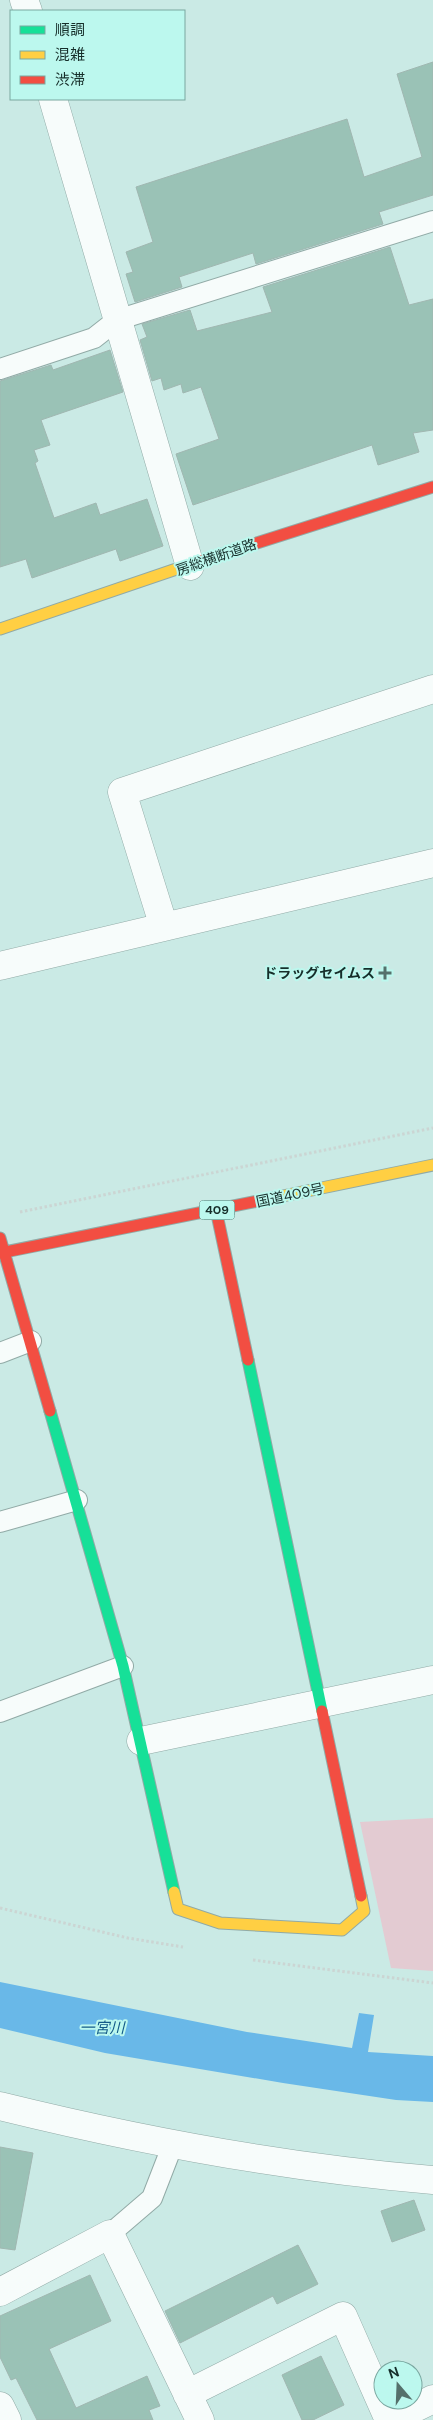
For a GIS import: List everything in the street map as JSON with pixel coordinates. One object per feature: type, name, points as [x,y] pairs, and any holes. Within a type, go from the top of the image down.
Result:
[{"type":"main road","name":"房総横断道路","points":[[0,629],[433,487]]},
{"type":"main road","name":"国道409号","points":[[2,1253],[433,1165]]},
{"type":"main road","points":[[0,1238],[2,1253],[31,1341],[123,1666],[178,1909],[220,1923],[342,1930],[364,1911],[216,1210]]},
{"type":"street","points":[[53,100],[190,566]]},
{"type":"street","points":[[164,927],[122,792],[433,689]]},
{"type":"street","points":[[0,966],[433,863]]},
{"type":"street","points":[[141,1741],[433,1680]]},
{"type":"street","points":[[0,2106],[78,2125],[173,2144],[351,2173],[433,2180]]},
{"type":"street","points":[[0,2292],[110,2234],[200,2420]]},
{"type":"street","points":[[0,2270],[31,2277]]},
{"type":"street","points":[[187,2394],[343,2316],[390,2420],[433,2399]]},
{"type":"street","points":[[0,2406],[7,2420]]},
{"type":"lane","points":[[0,369],[94,338],[117,320],[433,221]]},
{"type":"lane","points":[[0,1353],[31,1341]]},
{"type":"lane","points":[[0,1522],[77,1500]]},
{"type":"lane","points":[[0,1712],[123,1666]]},
{"type":"lane","points":[[110,2234],[152,2198],[173,2144]]},
{"type":"path","points":[[19,1212],[433,1128]]},
{"type":"shaded area","points":[[433,1818],[433,1971],[391,1968],[360,1822]]},
{"type":"water","name":"一宮川","points":[[0,1982],[247,2032],[352,2048],[359,2013],[374,2015],[368,2052],[433,2056],[433,2102],[396,2100],[105,2053],[0,2028]]},
{"type":"building","points":[[433,62],[433,195],[379,212],[383,224],[256,264],[253,253],[179,277],[182,287],[135,302],[126,274],[133,272],[126,252],[153,242],[136,187],[347,119],[364,177],[422,157],[397,74]]},
{"type":"building","points":[[390,247],[409,305],[433,299],[433,430],[413,433],[419,452],[378,465],[372,445],[193,505],[176,454],[219,439],[201,387],[183,393],[181,384],[164,390],[161,378],[152,381],[140,340],[147,337],[142,324],[190,310],[197,331],[272,312],[263,287]]},
{"type":"building","points":[[110,350],[123,392],[41,420],[50,445],[34,450],[38,461],[35,463],[54,518],[96,503],[100,515],[147,499],[163,546],[120,561],[116,549],[32,578],[26,559],[0,567],[0,381],[51,365],[53,370]]},
{"type":"building","points":[[0,2147],[33,2153],[15,2250],[0,2248]]},
{"type":"building","points":[[414,2200],[425,2230],[392,2242],[381,2211]]},
{"type":"building","points":[[298,2245],[318,2284],[277,2304],[273,2296],[180,2343],[165,2311]]},
{"type":"building","points":[[90,2275],[111,2321],[49,2349],[76,2408],[147,2376],[160,2406],[149,2410],[153,2420],[37,2420],[16,2378],[11,2380],[0,2357],[0,2316]]},
{"type":"building","points":[[321,2356],[344,2405],[313,2420],[302,2420],[282,2375]]},
{"type":"traffic: fast","points":[[248,1360],[322,1711]]},
{"type":"traffic: fast","points":[[50,1411],[123,1666],[174,1892]]},
{"type":"traffic: slow","points":[[0,629],[197,562]]},
{"type":"traffic: slow","points":[[273,1198],[433,1165]]},
{"type":"traffic: slow","points":[[174,1892],[178,1909],[220,1923],[342,1930],[364,1911],[361,1896]]},
{"type":"traffic: jam","points":[[197,562],[433,487]]},
{"type":"traffic: jam","points":[[0,1253],[273,1198]]},
{"type":"traffic: jam","points":[[216,1210],[248,1360]]},
{"type":"traffic: jam","points":[[0,1238],[50,1411]]},
{"type":"traffic: jam","points":[[322,1711],[361,1896]]},
{"type":"place","name":"ドラッグセイムス","points":[[385,973]]}]
